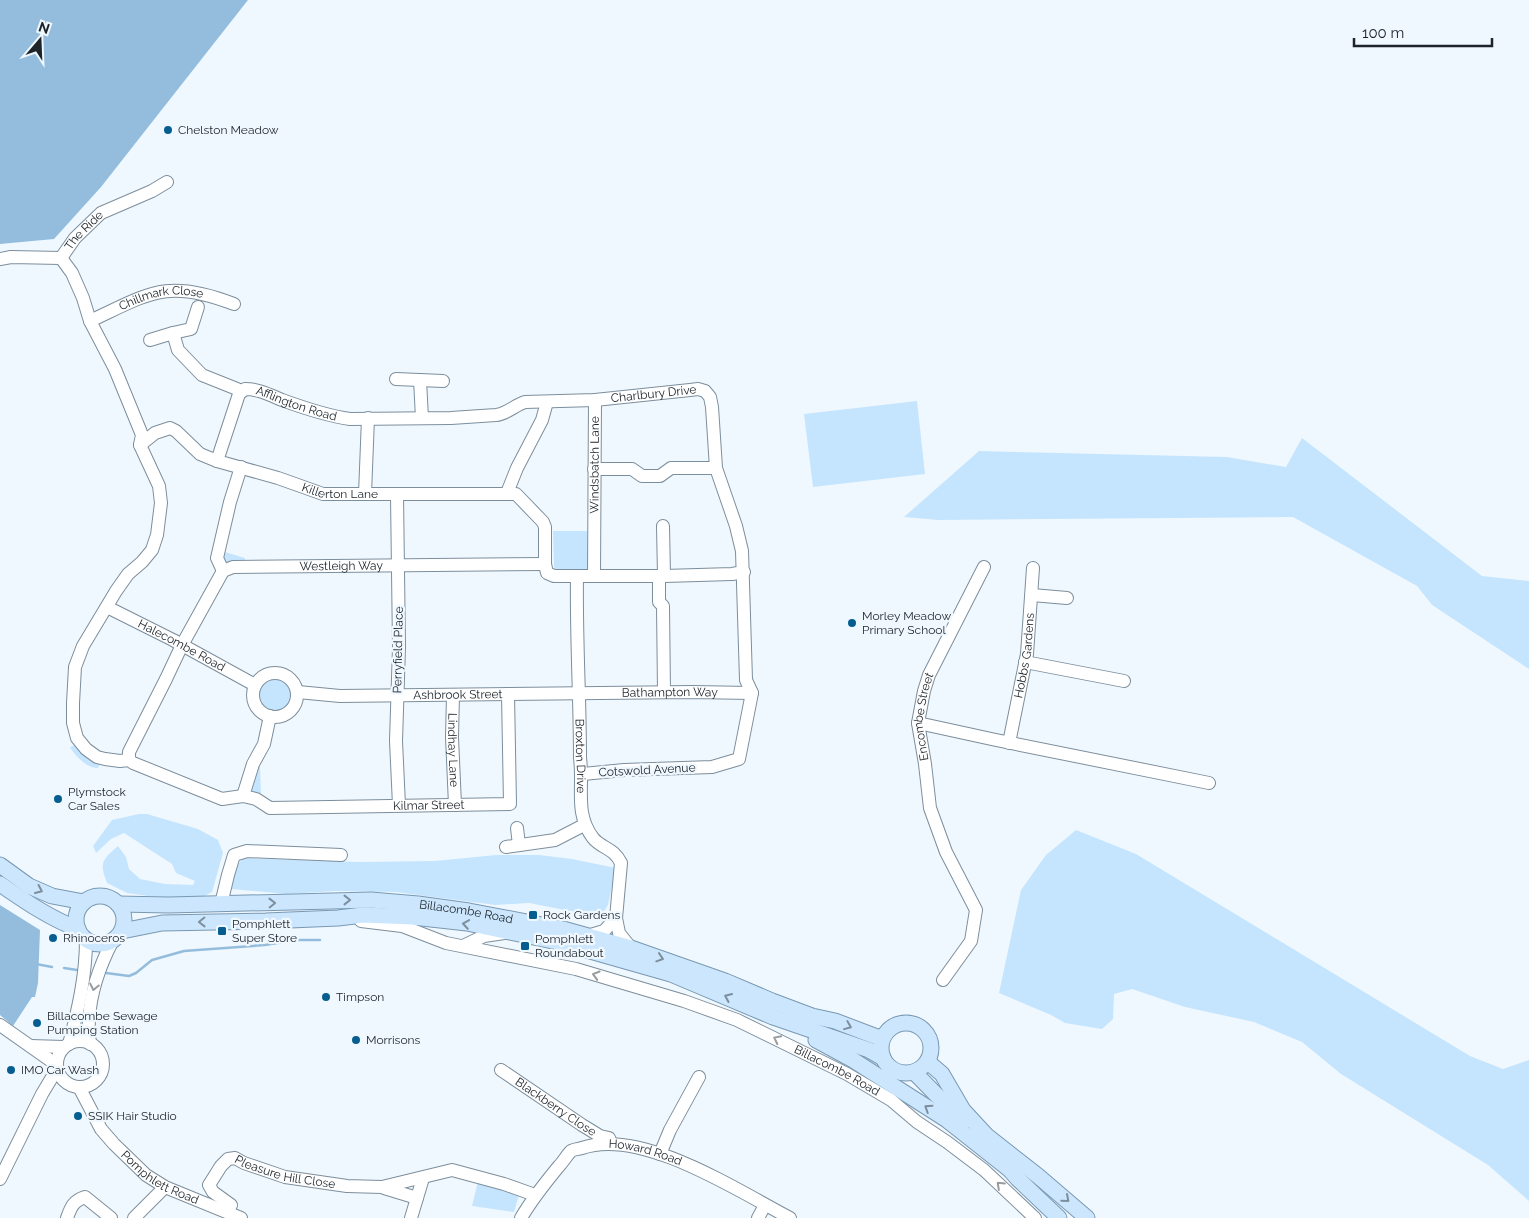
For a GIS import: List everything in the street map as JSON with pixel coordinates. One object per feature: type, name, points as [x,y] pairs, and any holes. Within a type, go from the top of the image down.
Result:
[{"type":"main road","points":[[0,865],[29,886],[52,896],[84,902]]},
{"type":"main road","points":[[0,884],[94,944],[104,944],[117,936],[125,922],[123,912],[118,904],[111,898],[102,896],[92,897],[84,902],[78,909],[76,917],[82,935]]},
{"type":"main road","name":"Billacombe Road","points":[[118,904],[298,903],[339,900],[399,902],[469,911],[525,921],[631,948],[725,981],[812,1016],[835,1020],[877,1038],[883,1037]]},
{"type":"main road","name":"Billacombe Road","points":[[117,936],[162,923],[266,921],[364,915],[413,917],[467,923],[514,932],[608,955],[671,974],[773,1017],[869,1050],[883,1058],[890,1068],[897,1072],[914,1072],[1017,1178],[1059,1218]]},
{"type":"main road","name":"Billacombe Road","points":[[773,1017],[853,1060],[947,1120],[1009,1168]]},
{"type":"main road","points":[[883,1058],[881,1045],[883,1037],[888,1030],[894,1025],[902,1023],[911,1023],[918,1026],[929,1038],[931,1046],[928,1062],[914,1072]]},
{"type":"main road","points":[[928,1062],[942,1074],[963,1110],[987,1136],[1087,1218]]},
{"type":"street","name":"The Ride","points":[[0,259],[11,257],[61,258],[75,238],[101,213],[152,191],[166,182]]},
{"type":"street","points":[[61,258],[72,273],[83,298],[90,322],[115,369],[142,434],[140,444],[159,486],[161,503],[158,535],[152,550],[128,574],[83,646],[76,663],[73,723],[78,738],[86,749],[96,757],[120,761],[129,760],[129,752],[182,645],[223,571],[217,558],[230,502],[241,467]]},
{"type":"street","name":"Chillmark Close","points":[[90,322],[146,296],[168,290],[199,292],[234,304]]},
{"type":"street","points":[[150,340],[174,332],[191,329],[198,307]]},
{"type":"street","points":[[174,332],[178,350],[202,376],[242,390]]},
{"type":"street","points":[[396,379],[443,382]]},
{"type":"street","points":[[420,380],[422,418]]},
{"type":"street","name":"Afflington Road","points":[[217,461],[239,394],[242,390],[251,389],[340,418],[451,418],[496,415],[502,414],[517,404],[546,402]]},
{"type":"street","name":"Charlbury Drive","points":[[546,402],[595,400],[698,389],[710,397],[716,468],[736,526],[742,551],[746,680],[752,693]]},
{"type":"street","name":"Windsbatch Lane","points":[[594,576],[595,400]]},
{"type":"street","points":[[546,402],[542,420],[517,468],[507,493],[516,494],[538,516],[545,526],[545,564],[547,573],[554,576],[662,576],[744,572]]},
{"type":"street","points":[[365,494],[368,418]]},
{"type":"street","name":"Killerton Lane","points":[[140,444],[155,432],[170,428],[176,431],[200,454],[323,494],[507,493]]},
{"type":"street","points":[[594,469],[632,469],[642,476],[660,476],[670,468],[716,468]]},
{"type":"street","name":"Perryfield Place","points":[[397,495],[399,649],[396,741],[398,805]]},
{"type":"street","points":[[663,526],[662,576],[659,602],[663,606],[664,692]]},
{"type":"street","name":"Westleigh Way","points":[[223,571],[233,567],[545,564]]},
{"type":"street","name":"Encombe Street","points":[[943,980],[971,941],[976,910],[946,852],[930,808],[918,723],[929,676],[984,567]]},
{"type":"street","name":"Hobbs Gardens","points":[[1005,742],[1025,662],[1033,568]]},
{"type":"street","name":"Broxton Drive","points":[[577,576],[576,627],[584,693],[580,758],[583,774],[581,790],[584,825]]},
{"type":"street","points":[[1032,595],[1067,598]]},
{"type":"street","name":"Halecombe Road","points":[[107,607],[255,685]]},
{"type":"street","points":[[1025,662],[1124,681]]},
{"type":"street","points":[[272,672],[279,673],[292,680],[296,685],[297,699],[291,710],[280,716],[270,716],[262,713],[254,703],[253,691],[255,685],[265,675],[272,672]]},
{"type":"street","name":"Ashbrook Street","points":[[298,692],[333,696],[584,693]]},
{"type":"street","name":"Bathampton Way","points":[[584,693],[752,693]]},
{"type":"street","name":"Cotswold Avenue","points":[[583,774],[624,770],[712,767],[739,759],[752,693]]},
{"type":"street","name":"Kilmar Street","points":[[129,760],[222,799],[243,796],[256,799],[270,808],[510,804],[508,694]]},
{"type":"street","name":"Lindhay Lane","points":[[453,695],[452,738],[455,805]]},
{"type":"street","points":[[243,796],[253,764],[264,744],[270,716]]},
{"type":"street","points":[[918,723],[1209,783]]},
{"type":"street","points":[[518,828],[512,846],[555,840],[584,825],[595,840],[618,856],[621,864],[616,918],[619,933],[631,948]]},
{"type":"street","points":[[221,904],[234,855],[248,851],[342,855]]},
{"type":"street","name":"Billacombe Road","points":[[338,918],[402,926],[446,942],[576,969],[684,1001],[737,1020],[847,1074],[891,1100],[917,1122],[984,1170],[1035,1218]]},
{"type":"street","points":[[586,936],[604,931],[616,918]]},
{"type":"street","name":"Billacombe Road","points":[[463,946],[484,936],[514,932]]},
{"type":"street","points":[[73,1086],[63,1080],[57,1067],[57,1058],[66,1046],[75,1020],[85,972],[82,935]]},
{"type":"street","points":[[90,1044],[88,1025],[98,970],[117,936]]},
{"type":"street","points":[[0,1025],[57,1067]]},
{"type":"street","points":[[30,1046],[66,1046],[83,1041],[99,1051],[103,1064],[99,1077],[90,1085],[52,1088],[42,1094]]},
{"type":"street","points":[[0,1179],[57,1067]]},
{"type":"street","name":"Blackberry Close","points":[[501,1070],[582,1125],[600,1136],[608,1138],[611,1143]]},
{"type":"street","points":[[660,1154],[670,1130],[699,1077]]},
{"type":"street","name":"Pomphlett Road","points":[[94,1082],[95,1115]]},
{"type":"street","name":"Pomphlett Road","points":[[73,1086],[95,1115],[101,1129],[146,1174],[165,1187],[241,1218]]},
{"type":"street","name":"Howard Road","points":[[521,1218],[535,1196],[571,1151],[590,1145],[611,1143],[660,1154],[686,1164],[722,1181],[790,1218]]},
{"type":"street","name":"Pleasure Hill Close","points":[[228,1212],[231,1206],[213,1192],[209,1185],[221,1166],[228,1159],[235,1158],[285,1177],[348,1186],[382,1187],[452,1170],[504,1184],[535,1196]]},
{"type":"street","points":[[411,1218],[422,1178]]},
{"type":"street","points":[[134,1218],[165,1187]]},
{"type":"street","name":"Pleasure Hill Close","points":[[382,1187],[417,1198]]},
{"type":"street","points":[[67,1218],[72,1204],[78,1199],[85,1197],[112,1218]]},
{"type":"street","points":[[758,1218],[765,1205]]},
{"type":"shaded area","points":[[0,0],[248,0],[101,187],[54,239],[0,244]]},
{"type":"shaded area","points":[[917,401],[925,474],[813,487],[804,414]]},
{"type":"shaded area","points":[[1302,438],[1482,576],[1529,581],[1529,669],[1432,605],[1417,586],[1293,517],[938,520],[904,517],[979,451],[1227,457],[1286,467]]},
{"type":"shaded area","points":[[553,531],[587,531],[588,570],[555,569]]},
{"type":"shaded area","points":[[225,552],[245,558],[245,563],[227,564],[224,561],[223,555]]},
{"type":"shaded area","points":[[275,676],[287,682],[293,694],[287,706],[275,712],[263,706],[257,694],[263,682]]},
{"type":"shaded area","points":[[75,745],[86,756],[100,764],[98,768],[86,764],[78,758],[70,747]]},
{"type":"shaded area","points":[[260,766],[261,796],[250,792],[256,768]]},
{"type":"shaded area","points":[[147,814],[198,829],[218,840],[223,853],[212,892],[199,899],[148,896],[127,893],[107,883],[103,870],[105,858],[118,846],[126,857],[129,869],[140,879],[165,884],[193,885],[195,881],[176,873],[172,864],[124,833],[111,839],[96,853],[93,846],[112,820]]},
{"type":"shaded area","points":[[1076,830],[1136,854],[1470,1056],[1503,1069],[1529,1060],[1529,1201],[1488,1165],[1341,1074],[1302,1042],[1254,1022],[1185,1007],[1132,989],[1114,994],[1113,1019],[1102,1029],[1065,1023],[999,993],[1021,890],[1046,855]]},
{"type":"shaded area","points":[[496,855],[539,855],[572,859],[616,868],[608,905],[601,917],[529,903],[495,905],[395,892],[336,891],[286,894],[231,889],[234,873],[243,858],[360,862],[435,861]]},
{"type":"shaded area","points":[[0,905],[40,930],[38,983],[35,997],[32,997],[13,1026],[0,1015]]},
{"type":"shaded area","points":[[478,1181],[519,1195],[514,1212],[472,1206]]},
{"type":"waterway","points":[[106,973],[129,976],[136,973],[152,960],[184,951],[265,945],[296,940],[320,940]]},
{"type":"waterway","points":[[36,964],[52,967]]},
{"type":"waterway","points":[[64,968],[77,970]]},
{"type":"place","name":"Chelston Meadow","points":[[168,130]]},
{"type":"place","name":"Morley Meadow Primary School","points":[[852,623]]},
{"type":"place","name":"Plymstock Car Sales","points":[[58,799]]},
{"type":"place","name":"Rock Gardens","points":[[533,915]]},
{"type":"place","name":"Pomphlett Super Store","points":[[222,931]]},
{"type":"place","name":"Rhinoceros","points":[[53,938]]},
{"type":"place","name":"Pomphlett Roundabout","points":[[525,946]]},
{"type":"place","name":"Timpson","points":[[326,997]]},
{"type":"place","name":"Billacombe Sewage Pumping Station","points":[[37,1023]]},
{"type":"place","name":"Morrisons","points":[[356,1040]]},
{"type":"place","name":"IMO Car Wash","points":[[11,1070]]},
{"type":"place","name":"SSIK Hair Studio","points":[[78,1116]]}]
